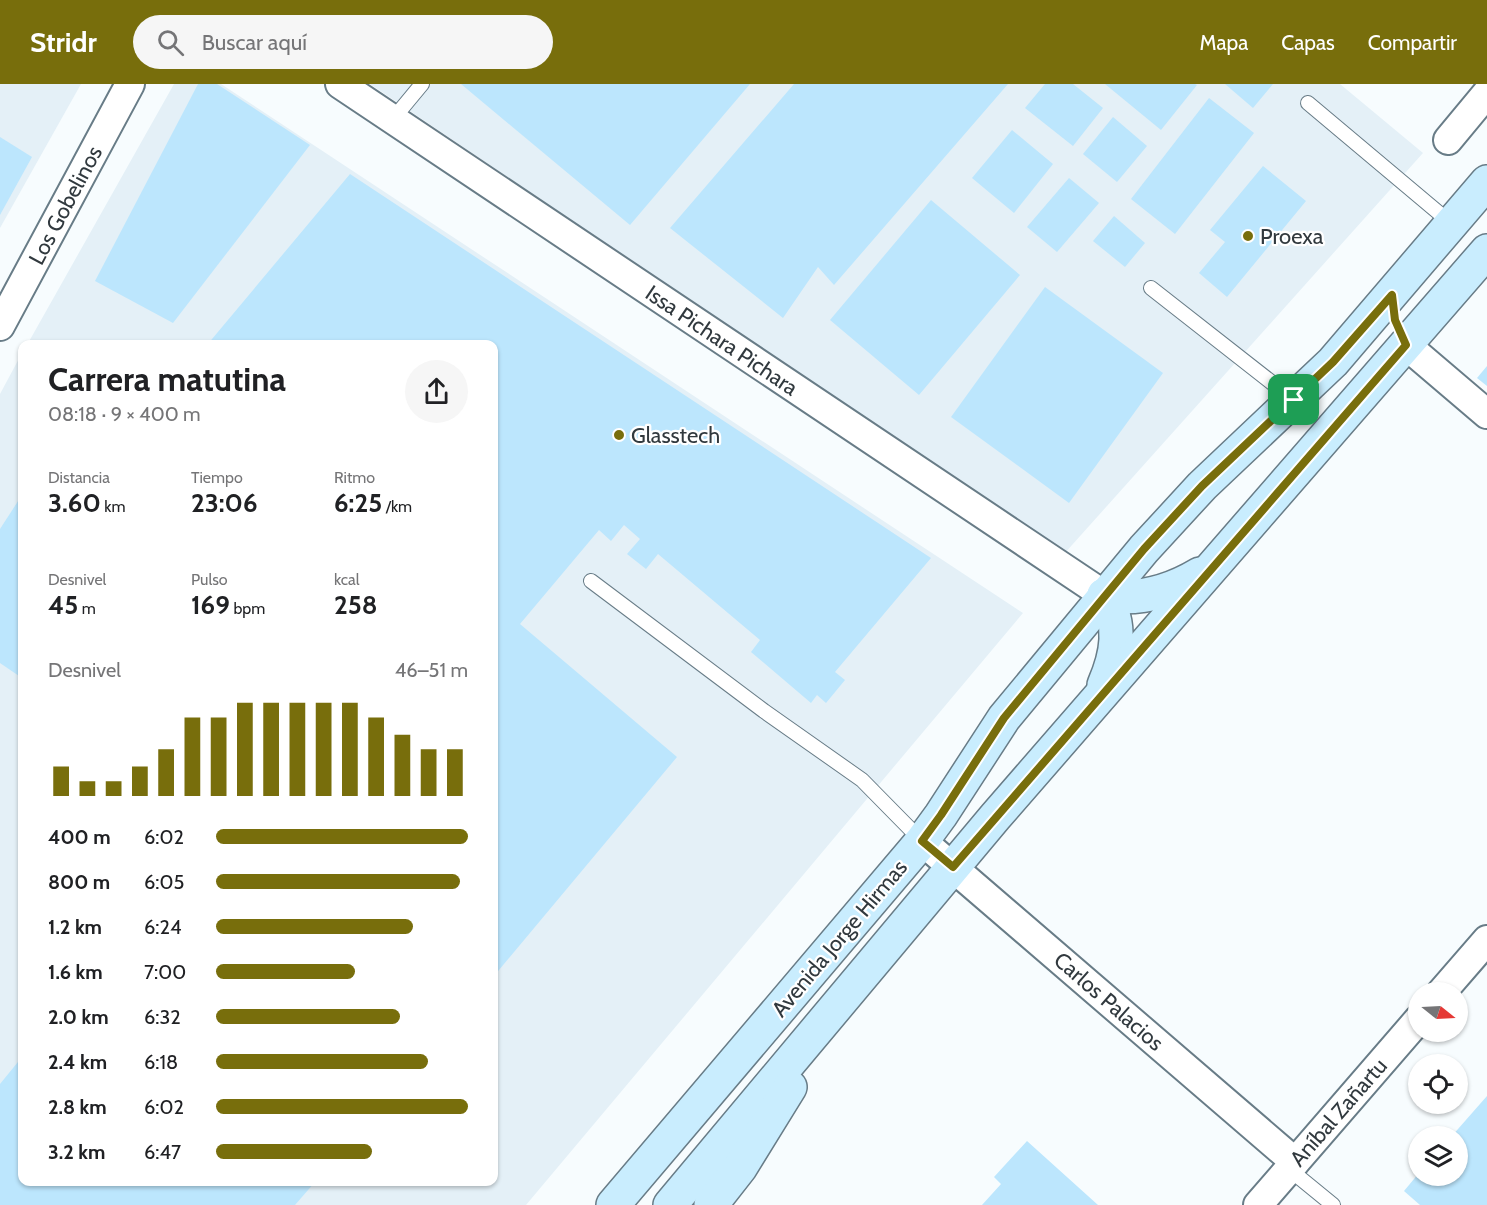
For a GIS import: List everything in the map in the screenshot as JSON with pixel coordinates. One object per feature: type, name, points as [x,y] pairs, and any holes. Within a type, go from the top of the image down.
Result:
[{"type":"street","name":"Los Gobelinos","points":[[0,326],[130,84]]},
{"type":"street","name":"Issa Pichara Pichara","points":[[340,84],[1104,595]]},
{"type":"street","points":[[1448,140],[1487,93]]},
{"type":"street","name":"Avenida Jorge Hirmas","points":[[613,1205],[922,841],[1004,718],[1104,595],[1179,508],[1333,362],[1487,182]]},
{"type":"street","name":"Avenida Jorge Hirmas","points":[[670,1205],[953,867],[1487,251]]},
{"type":"street","points":[[1392,295],[1395,320],[1406,345],[1487,414]]},
{"type":"street","points":[[1104,595],[1120,598],[1150,595],[1182,584],[1214,564]]},
{"type":"street","points":[[1099,697],[1108,675],[1117,641],[1116,617],[1104,595]]},
{"type":"street","name":"Carlos Palacios","points":[[922,841],[1292,1166]]},
{"type":"street","points":[[1451,982],[1487,940]]},
{"type":"street","points":[[711,1205],[759,1138],[848,994]]},
{"type":"street","name":"Aníbal Zañartu","points":[[1258,1205],[1408,1031]]},
{"type":"lane","points":[[393,119],[422,84]]},
{"type":"lane","points":[[1308,103],[1452,224]]},
{"type":"lane","points":[[1151,288],[1294,400]]},
{"type":"lane","points":[[591,581],[764,711],[862,780],[922,841]]},
{"type":"lane","points":[[1292,1166],[1333,1205]]},
{"type":"shaded area","points":[[0,84],[81,84],[0,228]]},
{"type":"shaded area","points":[[174,84],[221,84],[1023,613],[526,1205],[0,1205],[0,394],[18,360],[18,1186],[498,1186],[498,340],[30,340]]},
{"type":"shaded area","points":[[370,84],[1340,84],[1423,153],[1064,554]]},
{"type":"building","points":[[198,84],[217,84],[310,145],[173,323],[95,281]]},
{"type":"building","points":[[461,84],[750,84],[630,225]]},
{"type":"building","points":[[794,84],[1008,84],[834,285],[818,267],[783,318],[670,228]]},
{"type":"building","points":[[1045,84],[1073,84],[1103,108],[1073,146],[1025,108]]},
{"type":"building","points":[[1105,84],[1195,84],[1197,85],[1161,130]]},
{"type":"building","points":[[1225,84],[1273,84],[1253,108]]},
{"type":"building","points":[[1209,98],[1254,133],[1175,234],[1131,199]]},
{"type":"building","points":[[1113,117],[1147,146],[1117,182],[1083,154]]},
{"type":"building","points":[[1012,130],[1053,164],[1014,213],[972,178]]},
{"type":"building","points":[[0,137],[32,157],[0,215]]},
{"type":"building","name":"Proexa","points":[[1263,166],[1306,201],[1227,297],[1199,273],[1225,242],[1210,230]]},
{"type":"building","name":"Glasstech","points":[[350,174],[931,558],[835,672],[845,680],[826,703],[817,695],[811,703],[751,652],[760,640],[658,554],[646,569],[627,554],[640,539],[624,525],[611,541],[599,530],[520,624],[677,757],[498,971],[498,340],[211,340]]},
{"type":"building","points":[[1069,178],[1099,203],[1057,252],[1027,227]]},
{"type":"building","points":[[931,200],[1020,275],[919,395],[830,320]]},
{"type":"building","points":[[1114,216],[1145,243],[1125,267],[1093,241]]},
{"type":"building","points":[[1045,287],[1163,373],[1069,503],[951,417]]},
{"type":"building","points":[[1487,366],[1487,386],[1477,378]]},
{"type":"building","points":[[18,501],[18,675],[0,663],[0,529]]},
{"type":"building","points":[[18,1062],[18,1186],[312,1186],[295,1205],[0,1205],[0,1084]]},
{"type":"building","points":[[1487,1096],[1487,1205],[1420,1205],[1404,1191],[1408,1186],[1468,1186],[1468,1126],[1461,1126]]},
{"type":"building","points":[[1027,1141],[1098,1205],[982,1205],[1001,1184],[994,1177]]},
{"type":"place","name":"Proexa","points":[[1248,236]]},
{"type":"place","name":"Glasstech","points":[[619,435]]},
{"type":"route","points":[[1392,295],[1395,320],[1406,345],[953,867],[922,841],[989,738],[1104,595],[1179,508],[1294,400],[1333,362],[1392,295]]}]
